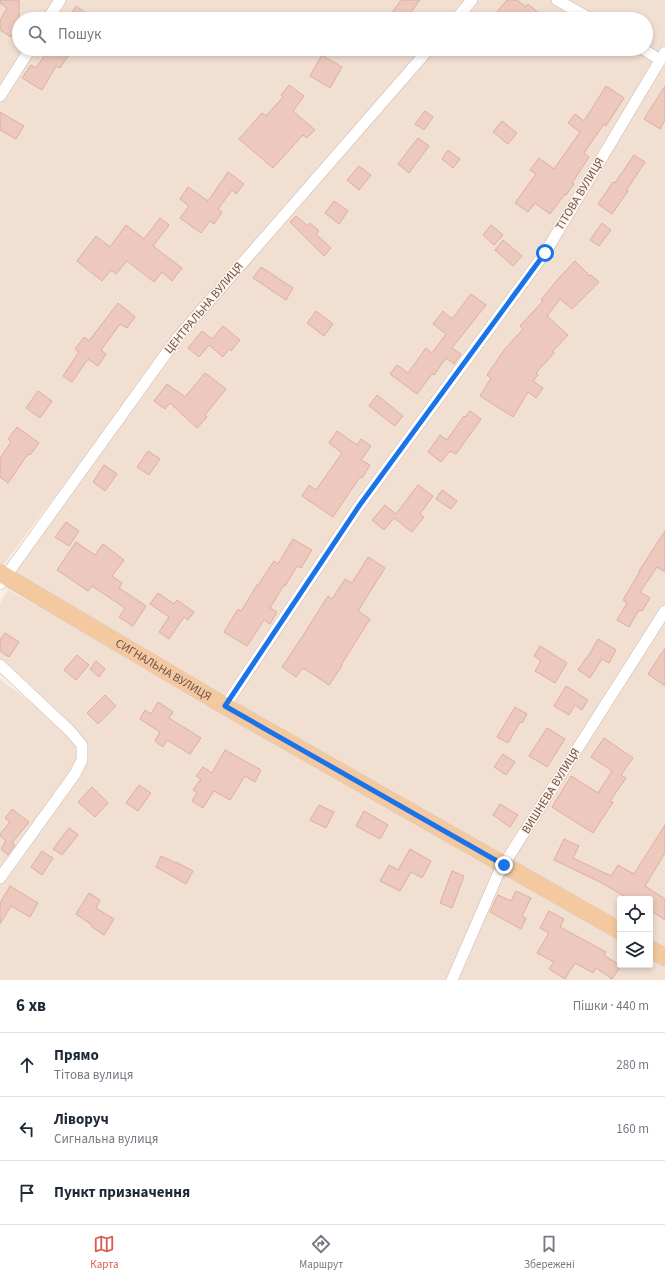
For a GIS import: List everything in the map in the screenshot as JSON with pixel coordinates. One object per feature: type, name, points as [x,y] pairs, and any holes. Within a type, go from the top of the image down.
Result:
[{"type":"main road","name":"СИГНАЛЬНА ВУЛИЦЯ","points":[[2,577],[617,929]]},
{"type":"main road","points":[[653,950],[665,957]]},
{"type":"street","points":[[52,12],[60,0]]},
{"type":"street","points":[[462,12],[472,0]]},
{"type":"street","points":[[557,0],[578,12]]},
{"type":"street","points":[[0,96],[26,56]]},
{"type":"street","name":"ЦЕНТРАЛЬНА ВУЛИЦЯ","points":[[2,577],[178,337],[423,56]]},
{"type":"street","name":"ТІТОВА ВУЛИЦЯ","points":[[225,706],[359,506],[545,253],[662,56]]},
{"type":"street","name":"ВИШНЕВА ВУЛИЦЯ","points":[[452,980],[499,872],[665,611]]},
{"type":"street","points":[[0,665],[70,731],[82,745],[82,760],[75,774],[0,878]]},
{"type":"shaded area","points":[[0,0],[59,0],[51,12],[12,12],[12,56],[24,56],[0,94]]},
{"type":"shaded area","points":[[61,0],[471,0],[460,12],[53,12]]},
{"type":"shaded area","points":[[473,0],[554,0],[575,12],[463,12]]},
{"type":"shaded area","points":[[561,0],[665,0],[665,48],[659,58],[653,54],[653,12],[582,12]]},
{"type":"shaded area","points":[[665,55],[665,608],[503,863],[227,705],[360,508],[546,255]]},
{"type":"shaded area","points":[[27,56],[422,56],[177,336],[2,566],[0,573],[0,98]]},
{"type":"shaded area","points":[[425,56],[651,56],[658,60],[543,252],[225,704],[4,567],[178,337]]},
{"type":"shaded area","points":[[8,590],[224,707],[502,865],[450,980],[0,980],[0,880],[76,775],[82,745],[0,664],[0,603]]},
{"type":"shaded area","points":[[665,613],[665,956],[653,949],[653,896],[617,896],[617,928],[505,865]]},
{"type":"shaded area","points":[[0,679],[69,732],[80,745],[81,760],[0,876]]},
{"type":"shaded area","points":[[504,866],[617,931],[617,968],[653,968],[653,952],[665,958],[665,980],[453,980]]},
{"type":"building","points":[[0,0],[19,0],[19,12],[12,12],[11,37],[0,30],[0,20],[7,8],[0,3]]},
{"type":"building","points":[[401,0],[420,0],[411,12],[392,12]]},
{"type":"building","points":[[507,0],[517,0],[526,7],[528,4],[538,12],[497,12]]},
{"type":"building","points":[[76,6],[85,12],[72,12]]},
{"type":"building","points":[[44,56],[68,56],[60,68],[56,66],[42,90],[22,78],[31,65],[36,68]]},
{"type":"building","points":[[321,56],[342,67],[330,88],[310,76]]},
{"type":"building","points":[[289,85],[304,96],[293,111],[315,130],[307,138],[303,135],[273,168],[239,139],[262,113],[266,116],[283,97],[281,95]]},
{"type":"building","points":[[606,86],[624,98],[606,126],[604,124],[584,153],[589,157],[566,195],[565,194],[550,214],[535,203],[528,212],[515,203],[536,174],[530,170],[539,158],[554,169],[580,132],[568,123],[575,114],[584,121]]},
{"type":"building","points":[[665,86],[665,120],[660,129],[644,119]]},
{"type":"building","points":[[425,111],[433,117],[424,130],[415,124]]},
{"type":"building","points":[[0,112],[24,126],[16,139],[0,130]]},
{"type":"building","points":[[502,121],[517,133],[508,144],[493,132]]},
{"type":"building","points":[[418,138],[429,146],[409,173],[398,164]]},
{"type":"building","points":[[448,150],[460,159],[453,168],[442,159]]},
{"type":"building","points":[[634,155],[645,162],[612,214],[598,204],[613,182],[615,183]]},
{"type":"building","points":[[359,166],[371,175],[359,190],[347,180]]},
{"type":"building","points":[[228,172],[244,184],[236,194],[232,190],[218,209],[222,212],[214,224],[210,221],[201,233],[180,218],[189,206],[180,199],[188,187],[208,201]]},
{"type":"building","points":[[334,201],[348,211],[339,224],[325,213]]},
{"type":"building","points":[[296,216],[308,226],[310,223],[319,231],[316,234],[331,248],[324,256],[290,222]]},
{"type":"building","points":[[160,218],[169,225],[153,246],[182,268],[172,281],[162,272],[154,282],[127,261],[116,274],[111,270],[102,281],[77,261],[96,236],[110,247],[126,225],[144,239]]},
{"type":"building","points":[[602,223],[611,230],[599,246],[590,240]]},
{"type":"building","points":[[491,225],[503,235],[494,245],[483,235]]},
{"type":"building","points":[[503,240],[522,256],[513,266],[495,250]]},
{"type":"building","points":[[575,261],[590,276],[591,275],[599,282],[572,309],[560,299],[547,316],[568,335],[536,373],[538,375],[533,381],[543,388],[536,398],[528,392],[513,417],[480,396],[491,378],[487,375],[504,350],[523,329],[520,326],[543,301],[541,300]]},
{"type":"building","points":[[261,267],[293,288],[286,300],[253,278]]},
{"type":"building","points":[[471,294],[486,305],[452,348],[461,354],[454,364],[446,358],[434,375],[432,374],[417,394],[390,374],[397,365],[408,373],[426,348],[432,353],[446,334],[433,324],[443,311],[452,319]]},
{"type":"building","points":[[118,303],[135,317],[127,328],[120,324],[101,350],[106,354],[98,366],[88,359],[72,382],[63,376],[79,352],[75,349],[84,337],[89,341]]},
{"type":"building","points":[[316,311],[333,324],[324,336],[307,323]]},
{"type":"building","points":[[223,326],[240,340],[231,351],[229,349],[223,357],[209,345],[199,357],[188,348],[202,331],[212,339]]},
{"type":"building","points":[[205,373],[226,389],[205,415],[207,417],[197,428],[170,403],[165,409],[154,401],[167,384],[185,397]]},
{"type":"building","points":[[38,391],[52,401],[40,418],[26,408]]},
{"type":"building","points":[[377,395],[403,416],[395,426],[369,406]]},
{"type":"building","points":[[470,411],[481,419],[456,454],[450,451],[441,462],[428,452],[440,435],[447,440],[464,416],[465,417]]},
{"type":"building","points":[[17,427],[39,443],[30,455],[28,454],[8,483],[0,477],[0,458],[11,442],[8,439]]},
{"type":"building","points":[[337,431],[357,445],[361,439],[371,446],[361,460],[370,465],[333,517],[302,496],[309,485],[316,490],[342,453],[329,443]]},
{"type":"building","points":[[148,451],[160,459],[149,475],[137,467]]},
{"type":"building","points":[[104,465],[117,474],[105,491],[93,482]]},
{"type":"building","points":[[418,485],[433,496],[420,514],[424,517],[412,532],[394,518],[384,530],[372,520],[385,505],[396,514]]},
{"type":"building","points":[[442,490],[457,501],[451,509],[436,499]]},
{"type":"building","points":[[66,522],[79,531],[69,546],[55,537]]},
{"type":"building","points":[[665,531],[665,572],[657,567],[640,592],[650,598],[642,611],[639,610],[629,627],[617,620],[627,603],[623,600],[639,571]]},
{"type":"building","points":[[293,539],[312,550],[301,568],[297,566],[270,608],[277,612],[270,624],[264,620],[247,646],[224,632],[238,609],[241,611],[274,561],[278,564]]},
{"type":"building","points":[[76,542],[95,555],[103,544],[124,560],[112,576],[122,583],[119,588],[146,606],[133,626],[119,617],[125,608],[92,586],[88,591],[57,570]]},
{"type":"building","points":[[368,557],[385,568],[358,611],[370,619],[341,665],[342,666],[329,685],[303,668],[296,677],[282,667],[328,596],[332,599],[345,579],[352,583]]},
{"type":"building","points":[[158,593],[174,604],[177,600],[194,612],[188,620],[184,617],[169,639],[159,632],[169,617],[150,604]]},
{"type":"building","points":[[5,633],[19,642],[9,657],[0,651],[0,640]]},
{"type":"building","points":[[598,639],[616,650],[609,663],[602,659],[590,678],[578,670]]},
{"type":"building","points":[[540,646],[567,663],[555,683],[535,671],[541,661],[534,656]]},
{"type":"building","points":[[665,648],[665,686],[648,674]]},
{"type":"building","points":[[77,655],[89,665],[76,680],[64,670]]},
{"type":"building","points":[[96,661],[105,669],[99,677],[90,669]]},
{"type":"building","points":[[566,686],[588,700],[582,710],[575,705],[569,715],[554,706]]},
{"type":"building","points":[[105,695],[116,706],[98,724],[87,713]]},
{"type":"building","points":[[158,702],[173,712],[169,718],[201,738],[190,754],[167,740],[163,747],[155,741],[160,732],[140,719],[145,710],[151,714]]},
{"type":"building","points":[[515,707],[527,714],[522,723],[520,722],[508,743],[497,737]]},
{"type":"building","points":[[547,728],[565,739],[547,767],[529,756]]},
{"type":"building","points":[[604,738],[633,758],[621,775],[626,778],[610,801],[613,802],[593,833],[552,807],[571,776],[598,793],[612,771],[591,757]]},
{"type":"building","points":[[225,750],[261,770],[255,782],[245,776],[230,800],[214,791],[203,808],[192,801],[197,793],[193,790],[201,779],[196,776],[203,767],[212,773]]},
{"type":"building","points":[[503,754],[515,762],[506,775],[494,767]]},
{"type":"building","points":[[139,785],[151,793],[138,811],[126,803]]},
{"type":"building","points":[[92,787],[108,803],[95,817],[78,802]]},
{"type":"building","points":[[500,804],[518,815],[510,827],[493,815]]},
{"type":"building","points":[[319,805],[334,812],[326,828],[310,820]]},
{"type":"building","points":[[12,809],[29,822],[12,843],[15,845],[8,855],[1,849],[6,841],[0,836],[0,834],[10,822],[5,818]]},
{"type":"building","points":[[364,811],[388,825],[380,839],[356,826]]},
{"type":"building","points":[[665,825],[665,853],[645,886],[665,899],[665,920],[653,912],[653,896],[624,896],[600,882],[554,860],[564,839],[579,846],[573,858],[611,876],[618,865],[634,874]]},
{"type":"building","points":[[69,828],[78,835],[62,855],[53,849]]},
{"type":"building","points":[[410,849],[431,861],[422,878],[411,872],[400,891],[380,881],[389,865],[398,870]]},
{"type":"building","points":[[42,851],[53,858],[42,875],[31,867]]},
{"type":"building","points":[[161,856],[193,871],[186,884],[156,867]]},
{"type":"building","points":[[452,871],[464,876],[452,908],[440,903]]},
{"type":"building","points":[[10,886],[38,903],[30,917],[11,906],[0,924],[0,903]]},
{"type":"building","points":[[516,891],[531,898],[522,916],[526,918],[521,929],[490,912],[498,895],[511,901]]},
{"type":"building","points":[[89,893],[100,900],[96,908],[114,919],[104,935],[76,914]]},
{"type":"building","points":[[549,911],[564,919],[560,927],[606,952],[604,955],[617,963],[617,968],[620,968],[612,979],[596,968],[593,973],[575,963],[565,979],[549,969],[554,962],[537,953],[549,933],[540,928]]},
{"type":"route","points":[[504,865],[225,706],[359,506],[545,253]]}]
